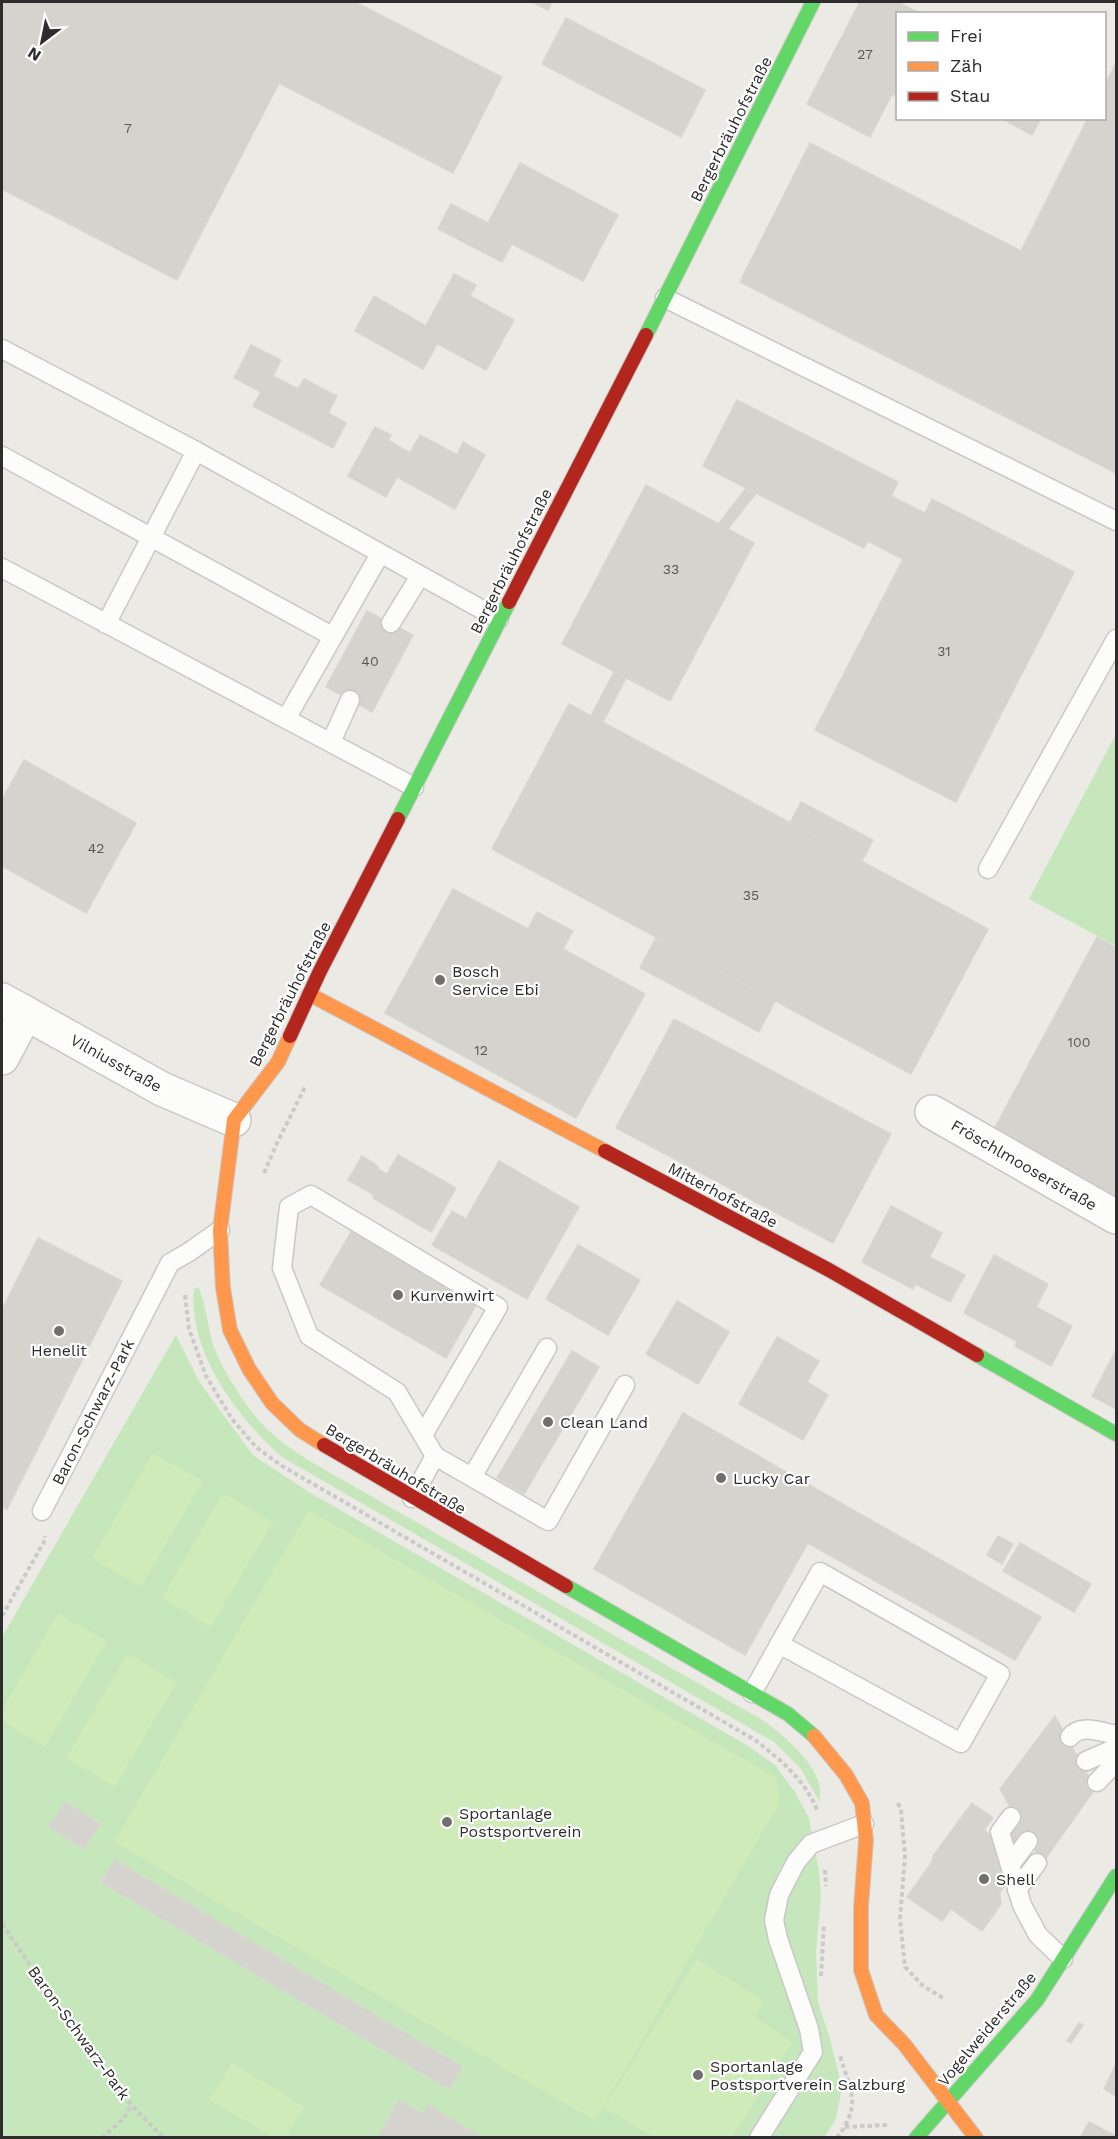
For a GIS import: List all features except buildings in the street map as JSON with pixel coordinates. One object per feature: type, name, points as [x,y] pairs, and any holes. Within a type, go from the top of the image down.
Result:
[{"type":"street","name":"Bergerbräuhofstraße","points":[[813,2],[665,298],[309,994],[278,1062],[234,1120],[220,1230],[223,1288],[230,1330],[249,1370],[272,1403],[300,1430],[357,1466],[788,1714],[820,1741],[846,1775],[862,1803],[866,1840],[861,1907],[861,1970],[876,2016],[904,2044],[976,2138]]},
{"type":"street","name":"Mitterhofstraße","points":[[309,994],[829,1270],[1116,1434]]},
{"type":"street","name":"Vilniusstraße","points":[[14,1006],[162,1089],[234,1120]]},
{"type":"street","points":[[2,1058],[14,1006]]},
{"type":"street","name":"Fröschlmooserstraße","points":[[932,1112],[1116,1217]]},
{"type":"street","name":"Vogelweiderstraße","points":[[916,2138],[1037,2000],[1116,1876]]},
{"type":"lane","points":[[665,298],[1116,521]]},
{"type":"lane","points":[[2,349],[196,451],[499,619]]},
{"type":"lane","points":[[106,624],[196,451]]},
{"type":"lane","points":[[2,456],[332,636]]},
{"type":"lane","points":[[286,719],[380,554]]},
{"type":"lane","points":[[2,568],[414,787]]},
{"type":"lane","points":[[391,622],[420,576]]},
{"type":"lane","points":[[988,869],[1116,639]]},
{"type":"lane","points":[[330,742],[350,700]]},
{"type":"lane","points":[[423,1435],[498,1307],[311,1196],[289,1207],[282,1268],[309,1336],[397,1392],[435,1456],[548,1521],[625,1385]]},
{"type":"lane","name":"Baron-Schwarz-Park","points":[[42,1511],[170,1263],[220,1230]]},
{"type":"lane","points":[[472,1477],[547,1348]]},
{"type":"lane","points":[[412,1498],[435,1456]]},
{"type":"lane","points":[[752,1693],[779,1644],[820,1572],[1000,1674],[961,1743],[779,1644]]},
{"type":"lane","points":[[1070,1737],[1084,1729],[1116,1735]]},
{"type":"lane","points":[[1086,1761],[1116,1749]]},
{"type":"lane","points":[[1096,1782],[1116,1762]]},
{"type":"lane","points":[[1011,1816],[1000,1832],[1022,1905],[1038,1935],[1064,1959]]},
{"type":"lane","points":[[759,2138],[813,2052],[809,2029],[778,1939],[774,1920],[779,1895],[796,1862],[811,1844],[864,1824]]},
{"type":"lane","points":[[1010,1865],[1028,1841]]},
{"type":"lane","points":[[1017,1890],[1037,1863]]},
{"type":"path","points":[[2,1616],[45,1540],[42,1511]]},
{"type":"path","name":"Baron-Schwarz-Park","points":[[2,1924],[130,2105],[164,2138]]},
{"type":"path","points":[[102,2138],[124,2118],[130,2105]]},
{"type":"green space","points":[[1116,734],[1116,946],[1029,899]]},
{"type":"green space","points":[[198,1287],[213,1345],[222,1366],[253,1413],[268,1430],[313,1463],[764,1721],[793,1745],[811,1767],[820,1790],[819,1801],[801,1769],[774,1742],[282,1457],[265,1441],[233,1403],[207,1359],[194,1312],[194,1289]]},
{"type":"green space","points":[[176,1335],[200,1383],[253,1455],[309,1492],[750,1747],[775,1765],[795,1792],[809,1818],[819,1871],[821,1897],[816,1951],[818,2002],[842,2088],[836,2119],[824,2137],[2,2138],[2,1637]]},
{"type":"green space","points":[[153,1453],[203,1481],[141,1587],[92,1558]]},
{"type":"green space","points":[[223,1493],[273,1522],[211,1627],[162,1598]]},
{"type":"green space","name":"Sportanlage Postsportverein","points":[[309,1510],[777,1778],[780,1802],[595,2121],[114,1842]]},
{"type":"green space","points":[[58,1613],[107,1641],[45,1747],[2,1721],[2,1710]]},
{"type":"green space","points":[[127,1654],[177,1682],[115,1787],[66,1758]]},
{"type":"green space","name":"Sportanlage Postsportverein Salzburg","points":[[697,1959],[764,2001],[755,2017],[792,2042],[732,2137],[654,2137],[604,2108]]},
{"type":"green space","points":[[232,2063],[304,2106],[286,2137],[273,2137],[210,2100]]},
{"type":"traffic: fast","points":[[646,335],[813,2]]},
{"type":"traffic: fast","points":[[398,819],[509,602]]},
{"type":"traffic: fast","points":[[977,1355],[1116,1434]]},
{"type":"traffic: fast","points":[[566,1586],[788,1714],[814,1736]]},
{"type":"traffic: fast","points":[[916,2138],[1037,2000],[1116,1876]]},
{"type":"traffic: slow","points":[[309,994],[605,1151]]},
{"type":"traffic: slow","points":[[290,1036],[278,1062],[234,1120],[220,1230],[223,1288],[230,1330],[249,1369],[272,1403],[300,1430],[324,1445]]},
{"type":"traffic: slow","points":[[814,1736],[846,1775],[862,1803],[866,1840],[861,1907],[861,1970],[876,2015],[904,2044],[976,2138]]},
{"type":"traffic: jam","points":[[509,602],[646,335]]},
{"type":"traffic: jam","points":[[290,1036],[320,971],[398,819]]},
{"type":"traffic: jam","points":[[605,1151],[829,1270],[977,1355]]},
{"type":"traffic: jam","points":[[324,1445],[566,1586]]},
{"type":"place","name":"Bosch Service Ebi","points":[[440,980]]},
{"type":"place","name":"Kurvenwirt","points":[[398,1295]]},
{"type":"place","name":"Henelit","points":[[59,1331]]},
{"type":"place","name":"Clean Land","points":[[548,1422]]},
{"type":"place","name":"Lucky Car","points":[[721,1478]]},
{"type":"place","name":"Sportanlage Postsportverein","points":[[447,1822]]},
{"type":"place","name":"Shell","points":[[984,1879]]},
{"type":"place","name":"Sportanlage Postsportverein Salzburg","points":[[698,2075]]}]
